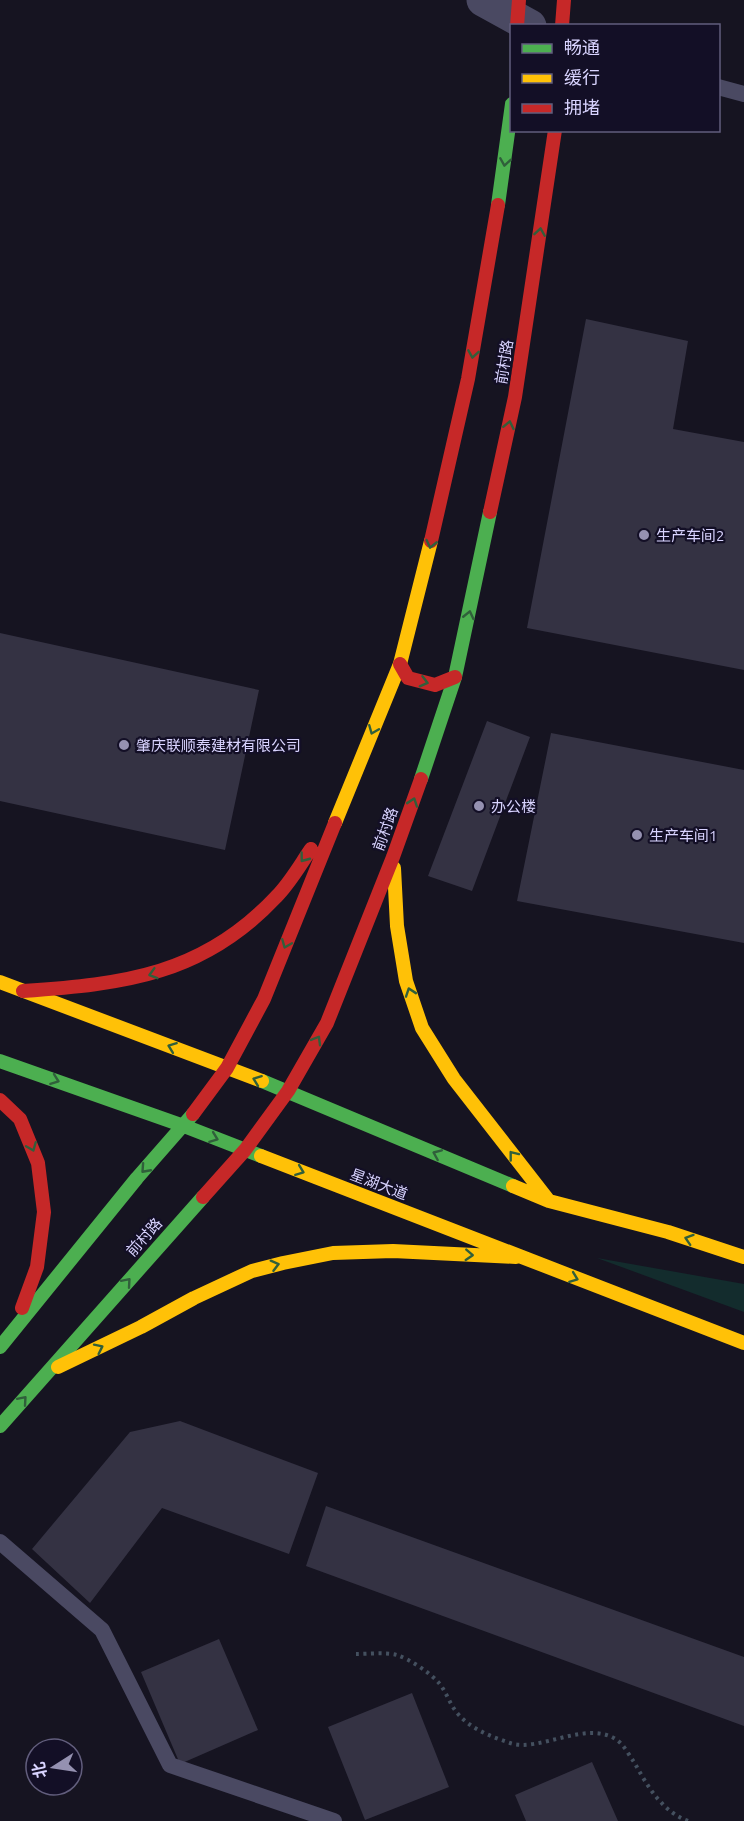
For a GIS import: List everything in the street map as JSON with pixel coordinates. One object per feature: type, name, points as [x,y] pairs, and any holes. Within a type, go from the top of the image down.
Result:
[{"type":"main road","points":[[562,24],[564,0]]},
{"type":"main road","points":[[0,1347],[137,1178],[184,1126],[227,1068],[264,999],[400,664],[422,581],[468,379],[510,121]]},
{"type":"main road","name":"前村路","points":[[0,1426],[245,1150],[288,1091],[327,1023],[393,857],[441,722],[454,677],[515,397],[555,132]]},
{"type":"main road","points":[[400,664],[408,678],[435,685],[454,677]]},
{"type":"main road","points":[[22,991],[98,986],[151,975],[194,960],[237,933],[277,896],[339,811]]},
{"type":"main road","points":[[393,857],[397,926],[406,981],[422,1028],[454,1079],[549,1202]]},
{"type":"main road","points":[[0,982],[288,1091],[549,1202],[668,1232],[744,1257]]},
{"type":"main road","name":"星湖大道","points":[[0,1061],[184,1126],[744,1343]]},
{"type":"main road","points":[[0,1100],[20,1119],[38,1163],[44,1212],[37,1267],[15,1329]]},
{"type":"main road","points":[[46,1373],[141,1328],[194,1298],[252,1271],[283,1263],[333,1253],[393,1251],[519,1257]]},
{"type":"street","points":[[483,0],[521,18]]},
{"type":"lane","points":[[720,88],[744,94]]},
{"type":"lane","points":[[0,1542],[102,1630],[170,1765],[334,1821]]},
{"type":"path","points":[[356,1654],[396,1655],[419,1667],[438,1683],[458,1715],[480,1731],[513,1745],[541,1743],[561,1737],[598,1733],[617,1740],[628,1753],[654,1796],[679,1818],[688,1821]]},
{"type":"green space","points":[[597,1258],[744,1284],[744,1312]]},
{"type":"building","name":"生产车间2","points":[[586,319],[688,341],[673,429],[744,442],[744,670],[527,628]]},
{"type":"building","name":"肇庆联顺泰建材有限公司","points":[[0,633],[259,690],[225,850],[0,801]]},
{"type":"building","name":"办公楼","points":[[487,721],[530,737],[472,891],[428,876]]},
{"type":"building","name":"生产车间1","points":[[551,733],[744,770],[744,943],[517,901]]},
{"type":"building","points":[[180,1421],[318,1473],[289,1554],[162,1508],[90,1603],[32,1549],[130,1432]]},
{"type":"building","points":[[326,1506],[744,1657],[744,1726],[306,1566]]},
{"type":"building","points":[[219,1639],[258,1730],[180,1764],[141,1672]]},
{"type":"building","points":[[412,1693],[449,1787],[365,1820],[328,1727]]},
{"type":"building","points":[[592,1762],[618,1821],[526,1821],[515,1795]]},
{"type":"traffic: fast","points":[[498,205],[510,118]]},
{"type":"traffic: fast","points":[[421,779],[455,677],[490,512]]},
{"type":"traffic: fast","points":[[0,1061],[184,1126],[261,1156]]},
{"type":"traffic: fast","points":[[262,1081],[513,1186]]},
{"type":"traffic: fast","points":[[0,1347],[137,1178],[193,1114]]},
{"type":"traffic: fast","points":[[0,1426],[203,1197]]},
{"type":"traffic: slow","points":[[335,823],[400,664],[431,541]]},
{"type":"traffic: slow","points":[[394,868],[397,926],[406,981],[422,1028],[454,1079],[549,1201]]},
{"type":"traffic: slow","points":[[0,982],[262,1081]]},
{"type":"traffic: slow","points":[[261,1156],[744,1343]]},
{"type":"traffic: slow","points":[[513,1186],[549,1201],[668,1232],[744,1257]]},
{"type":"traffic: slow","points":[[58,1367],[252,1271],[283,1263],[333,1253],[393,1251],[516,1257]]},
{"type":"traffic: jam","points":[[517,24],[519,0]]},
{"type":"traffic: jam","points":[[562,24],[564,0]]},
{"type":"traffic: jam","points":[[490,512],[515,397],[555,132]]},
{"type":"traffic: jam","points":[[431,541],[468,379],[498,205]]},
{"type":"traffic: jam","points":[[400,664],[408,678],[435,685],[455,677]]},
{"type":"traffic: jam","points":[[203,1197],[245,1150],[288,1091],[327,1023],[393,857],[421,779]]},
{"type":"traffic: jam","points":[[193,1114],[227,1068],[264,999],[335,823]]},
{"type":"traffic: jam","points":[[23,991],[128,979],[160,971],[190,959],[220,944],[248,923],[281,892],[311,849]]},
{"type":"traffic: jam","points":[[0,1100],[20,1119],[38,1163],[44,1212],[37,1267],[22,1308]]},
{"type":"place","name":"生产车间2","points":[[644,535]]},
{"type":"place","name":"肇庆联顺泰建材有限公司","points":[[124,745]]},
{"type":"place","name":"办公楼","points":[[479,806]]},
{"type":"place","name":"生产车间1","points":[[637,835]]}]
